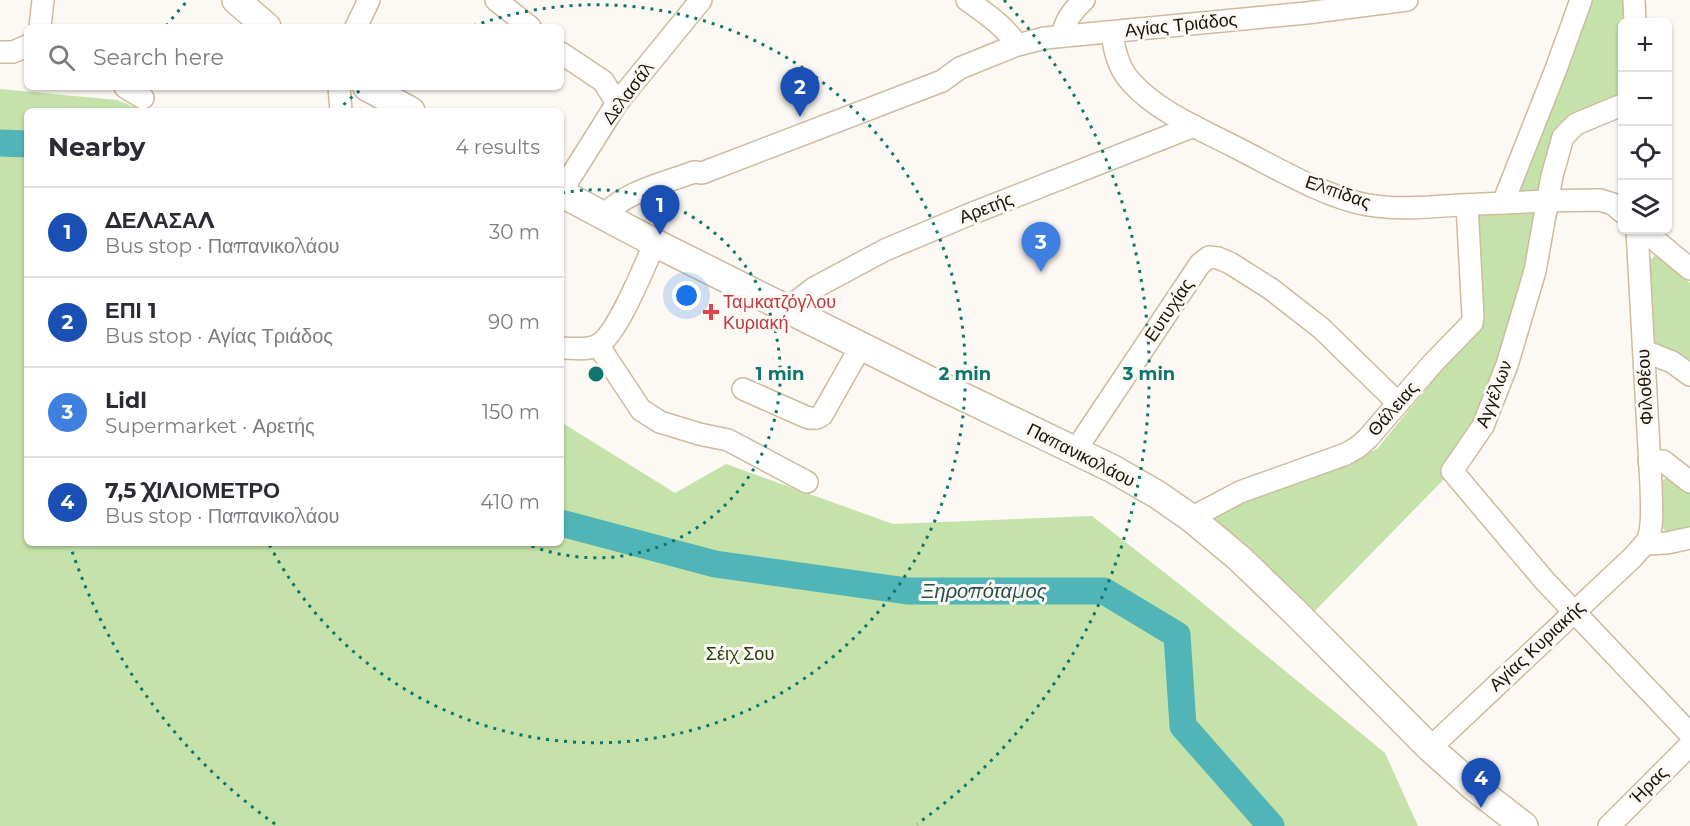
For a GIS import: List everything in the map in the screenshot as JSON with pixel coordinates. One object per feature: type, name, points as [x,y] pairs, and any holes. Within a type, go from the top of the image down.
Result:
[{"type":"main road","points":[[236,0],[264,24]]},
{"type":"main road","points":[[372,90],[406,108]]},
{"type":"main road","name":"Παπανικολάου","points":[[564,195],[655,243],[1113,469],[1144,487],[1191,518],[1263,580],[1430,748],[1475,788],[1524,826]]},
{"type":"street","points":[[41,24],[43,0]]},
{"type":"street","points":[[357,24],[369,0]]},
{"type":"street","points":[[496,0],[526,24]]},
{"type":"street","name":"Δελασάλ","points":[[564,188],[617,103],[701,0]]},
{"type":"street","points":[[967,0],[995,20],[1017,45]]},
{"type":"street","points":[[1062,36],[1069,17],[1084,0]]},
{"type":"street","name":"Αγίας Τριάδος","points":[[605,216],[610,208],[624,198],[693,172],[702,173],[942,81],[960,68],[1017,45],[1062,36],[1306,13],[1407,0]]},
{"type":"street","points":[[1503,203],[1581,0]]},
{"type":"street","points":[[1635,0],[1635,18]]},
{"type":"street","name":"Ελπίδας","points":[[1112,32],[1115,53],[1126,77],[1155,102],[1194,126],[1307,183],[1342,198],[1359,203],[1398,207],[1600,200],[1610,202],[1618,208]]},
{"type":"street","points":[[0,52],[13,52],[24,47]]},
{"type":"street","points":[[564,55],[603,81],[617,103]]},
{"type":"street","points":[[339,90],[341,108]]},
{"type":"street","name":"Αγγέλων","points":[[1618,107],[1576,124],[1563,137],[1547,201],[1535,271],[1507,365],[1483,426],[1452,471],[1544,580],[1690,734]]},
{"type":"street","name":"Αρετής","points":[[788,308],[814,288],[885,250],[1194,126]]},
{"type":"street","name":"Θάλειας","points":[[1191,518],[1240,492],[1355,449],[1368,438],[1472,323],[1467,205]]},
{"type":"street","name":"Φιλοθέου","points":[[1636,234],[1651,519],[1650,533],[1645,544]]},
{"type":"street","points":[[1648,234],[1690,269]]},
{"type":"street","points":[[564,348],[582,349],[598,345],[606,339],[614,328],[655,243]]},
{"type":"street","name":"Ευτυχίας","points":[[1074,451],[1204,259],[1214,257],[1230,263],[1288,302],[1335,341],[1398,403]]},
{"type":"street","points":[[598,345],[641,410],[660,422],[728,440],[807,482]]},
{"type":"street","points":[[743,389],[806,417],[818,418],[822,415],[861,346]]},
{"type":"street","points":[[1644,351],[1672,362],[1690,375]]},
{"type":"street","points":[[1649,461],[1663,461],[1690,483]]},
{"type":"street","points":[[1645,544],[1667,543],[1690,538]]},
{"type":"street","name":"Αγίας Κυριακής","points":[[1430,748],[1645,544]]},
{"type":"street","name":"Ήρας","points":[[1609,826],[1690,745]]},
{"type":"green space","points":[[1588,0],[1626,0],[1625,18],[1618,18],[1618,96],[1567,119],[1499,370],[1452,471],[1311,615],[1203,518],[1342,465],[1377,449],[1471,334],[1471,216],[1503,213]]},
{"type":"green space","name":"Σέιχ Σου","points":[[0,89],[117,100],[137,108],[24,108],[24,546],[564,546],[564,424],[675,493],[726,464],[893,524],[1092,516],[1183,587],[1385,753],[1418,826],[0,826]]},
{"type":"green space","points":[[1657,254],[1690,283],[1690,370],[1652,345],[1648,262]]},
{"type":"green space","points":[[1673,478],[1690,493],[1690,530],[1669,535],[1657,522],[1661,481]]},
{"type":"waterway","name":"Ξηροπόταμος","points":[[0,143],[24,144]]},
{"type":"waterway","name":"Ξηροπόταμος","points":[[564,524],[715,564],[907,591],[1104,591],[1177,635],[1183,726],[1271,826]]},
{"type":"place","name":"ΕΠΙ 1","points":[[800,117]]},
{"type":"place","name":"ΔΕΛΑΣΑΛ","points":[[660,235]]},
{"type":"place","name":"Lidl","points":[[1041,272]]},
{"type":"place","name":"Ταμκατζόγλου Κυριακή","points":[[711,312]]},
{"type":"place","name":"7,5 ΧΙΛΙΟΜΕΤΡΟ","points":[[1481,808]]}]
